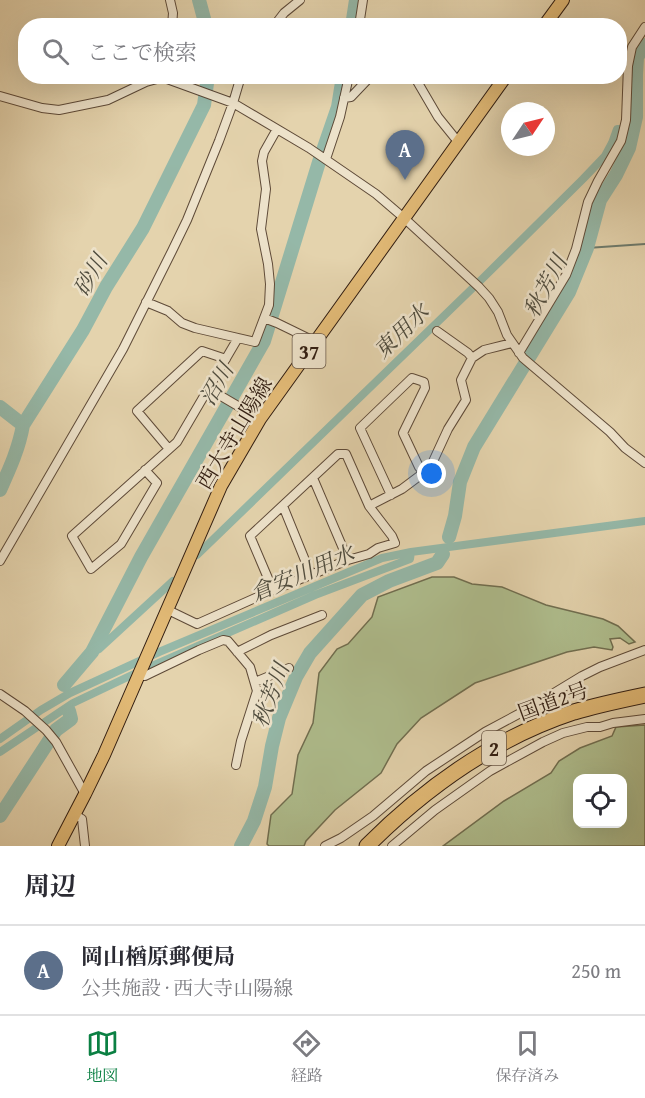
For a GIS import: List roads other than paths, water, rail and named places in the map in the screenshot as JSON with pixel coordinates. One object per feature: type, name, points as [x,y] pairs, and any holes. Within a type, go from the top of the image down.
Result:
[{"type":"highway","name":"国道2号","points":[[367,846],[417,801],[495,747],[529,729],[574,712],[645,695]]},
{"type":"main road","points":[[550,18],[563,0]]},
{"type":"main road","name":"西大寺山陽線","points":[[58,846],[86,794],[221,486],[260,419],[501,84]]},
{"type":"street","points":[[170,0],[172,18]]},
{"type":"street","points":[[360,18],[363,0]]},
{"type":"street","points":[[280,18],[294,1]]},
{"type":"street","points":[[521,355],[566,275],[576,249],[588,202],[621,141],[626,120],[628,66],[632,47],[645,27]]},
{"type":"street","points":[[0,96],[42,108],[59,110],[108,100],[142,84]]},
{"type":"street","points":[[183,84],[230,102],[278,129],[376,194],[489,298],[512,343],[532,366],[645,463]]},
{"type":"street","points":[[0,561],[123,349],[187,220],[219,141],[238,84]]},
{"type":"street","points":[[326,159],[335,135],[347,84]]},
{"type":"street","points":[[344,98],[351,97],[363,84]]},
{"type":"street","points":[[419,84],[438,117],[459,142]]},
{"type":"street","points":[[146,302],[168,311],[182,323],[195,328],[255,342],[269,305],[270,284],[261,229],[266,189],[262,161],[264,152],[278,129]]},
{"type":"street","points":[[264,318],[278,322],[316,342]]},
{"type":"street","points":[[437,331],[472,358]]},
{"type":"street","points":[[145,470],[157,483],[121,544],[91,569],[72,536],[145,470],[177,442],[238,338]]},
{"type":"street","points":[[369,506],[402,489],[430,468],[448,429],[466,400],[461,380],[472,358],[484,350],[512,343]]},
{"type":"street","points":[[169,449],[137,411],[202,351],[226,359]]},
{"type":"street","points":[[391,495],[360,428],[412,378],[424,382],[426,388],[403,433],[424,473]]},
{"type":"street","points":[[208,389],[260,419]]},
{"type":"street","points":[[168,610],[197,624],[273,590],[395,543],[393,536],[369,506],[346,454],[338,454],[250,536],[273,590]]},
{"type":"street","points":[[313,478],[348,560]]},
{"type":"street","points":[[283,506],[311,575]]},
{"type":"street","points":[[237,651],[322,615]]},
{"type":"street","points":[[141,671],[145,676],[199,650],[223,640],[228,641],[250,667],[257,691],[236,765]]},
{"type":"street","points":[[325,846],[373,816],[426,771],[485,732],[534,706],[582,676],[645,650]]},
{"type":"street","points":[[255,682],[289,668]]},
{"type":"street","points":[[0,694],[25,711],[46,730],[56,742],[86,794]]},
{"type":"street","points":[[392,846],[435,810],[490,771],[543,742],[563,733],[587,727],[645,719]]},
{"type":"street","points":[[75,815],[82,819],[85,846]]},
{"type":"waterway","name":"砂川","points":[[199,0],[204,18]]},
{"type":"waterway","name":"沼川","points":[[353,18],[356,0]]},
{"type":"waterway","name":"秋芳川","points":[[449,537],[460,482],[474,447],[569,292],[587,248],[600,200],[629,148],[636,117],[637,57],[645,45]]},
{"type":"waterway","name":"砂川","points":[[0,490],[17,450],[23,425],[83,330],[106,287],[143,228],[204,105],[207,84]]},
{"type":"waterway","name":"沼川","points":[[64,685],[92,652],[141,557],[264,341],[338,107],[342,84]]},
{"type":"waterway","name":"東用水","points":[[197,555],[583,179],[605,156],[617,129],[622,129]]},
{"type":"waterway","points":[[587,248],[645,244]]},
{"type":"waterway","points":[[0,407],[23,425]]},
{"type":"waterway","name":"倉安川用水","points":[[0,739],[70,693],[159,652],[382,558],[411,552],[645,521]]},
{"type":"waterway","points":[[152,666],[315,595],[410,559],[411,552]]},
{"type":"waterway","name":"秋芳川","points":[[241,846],[254,821],[265,787],[279,718],[296,677],[310,653],[362,595],[389,581],[437,563],[443,554]]},
{"type":"waterway","name":"東用水","points":[[92,652],[99,649],[173,581]]},
{"type":"waterway","name":"沼川","points":[[0,752],[73,703],[134,674]]},
{"type":"waterway","name":"沼川","points":[[0,816],[56,730],[71,719],[69,711]]},
{"type":"place","name":"岡山楢原郵便局","points":[[405,180]]}]
